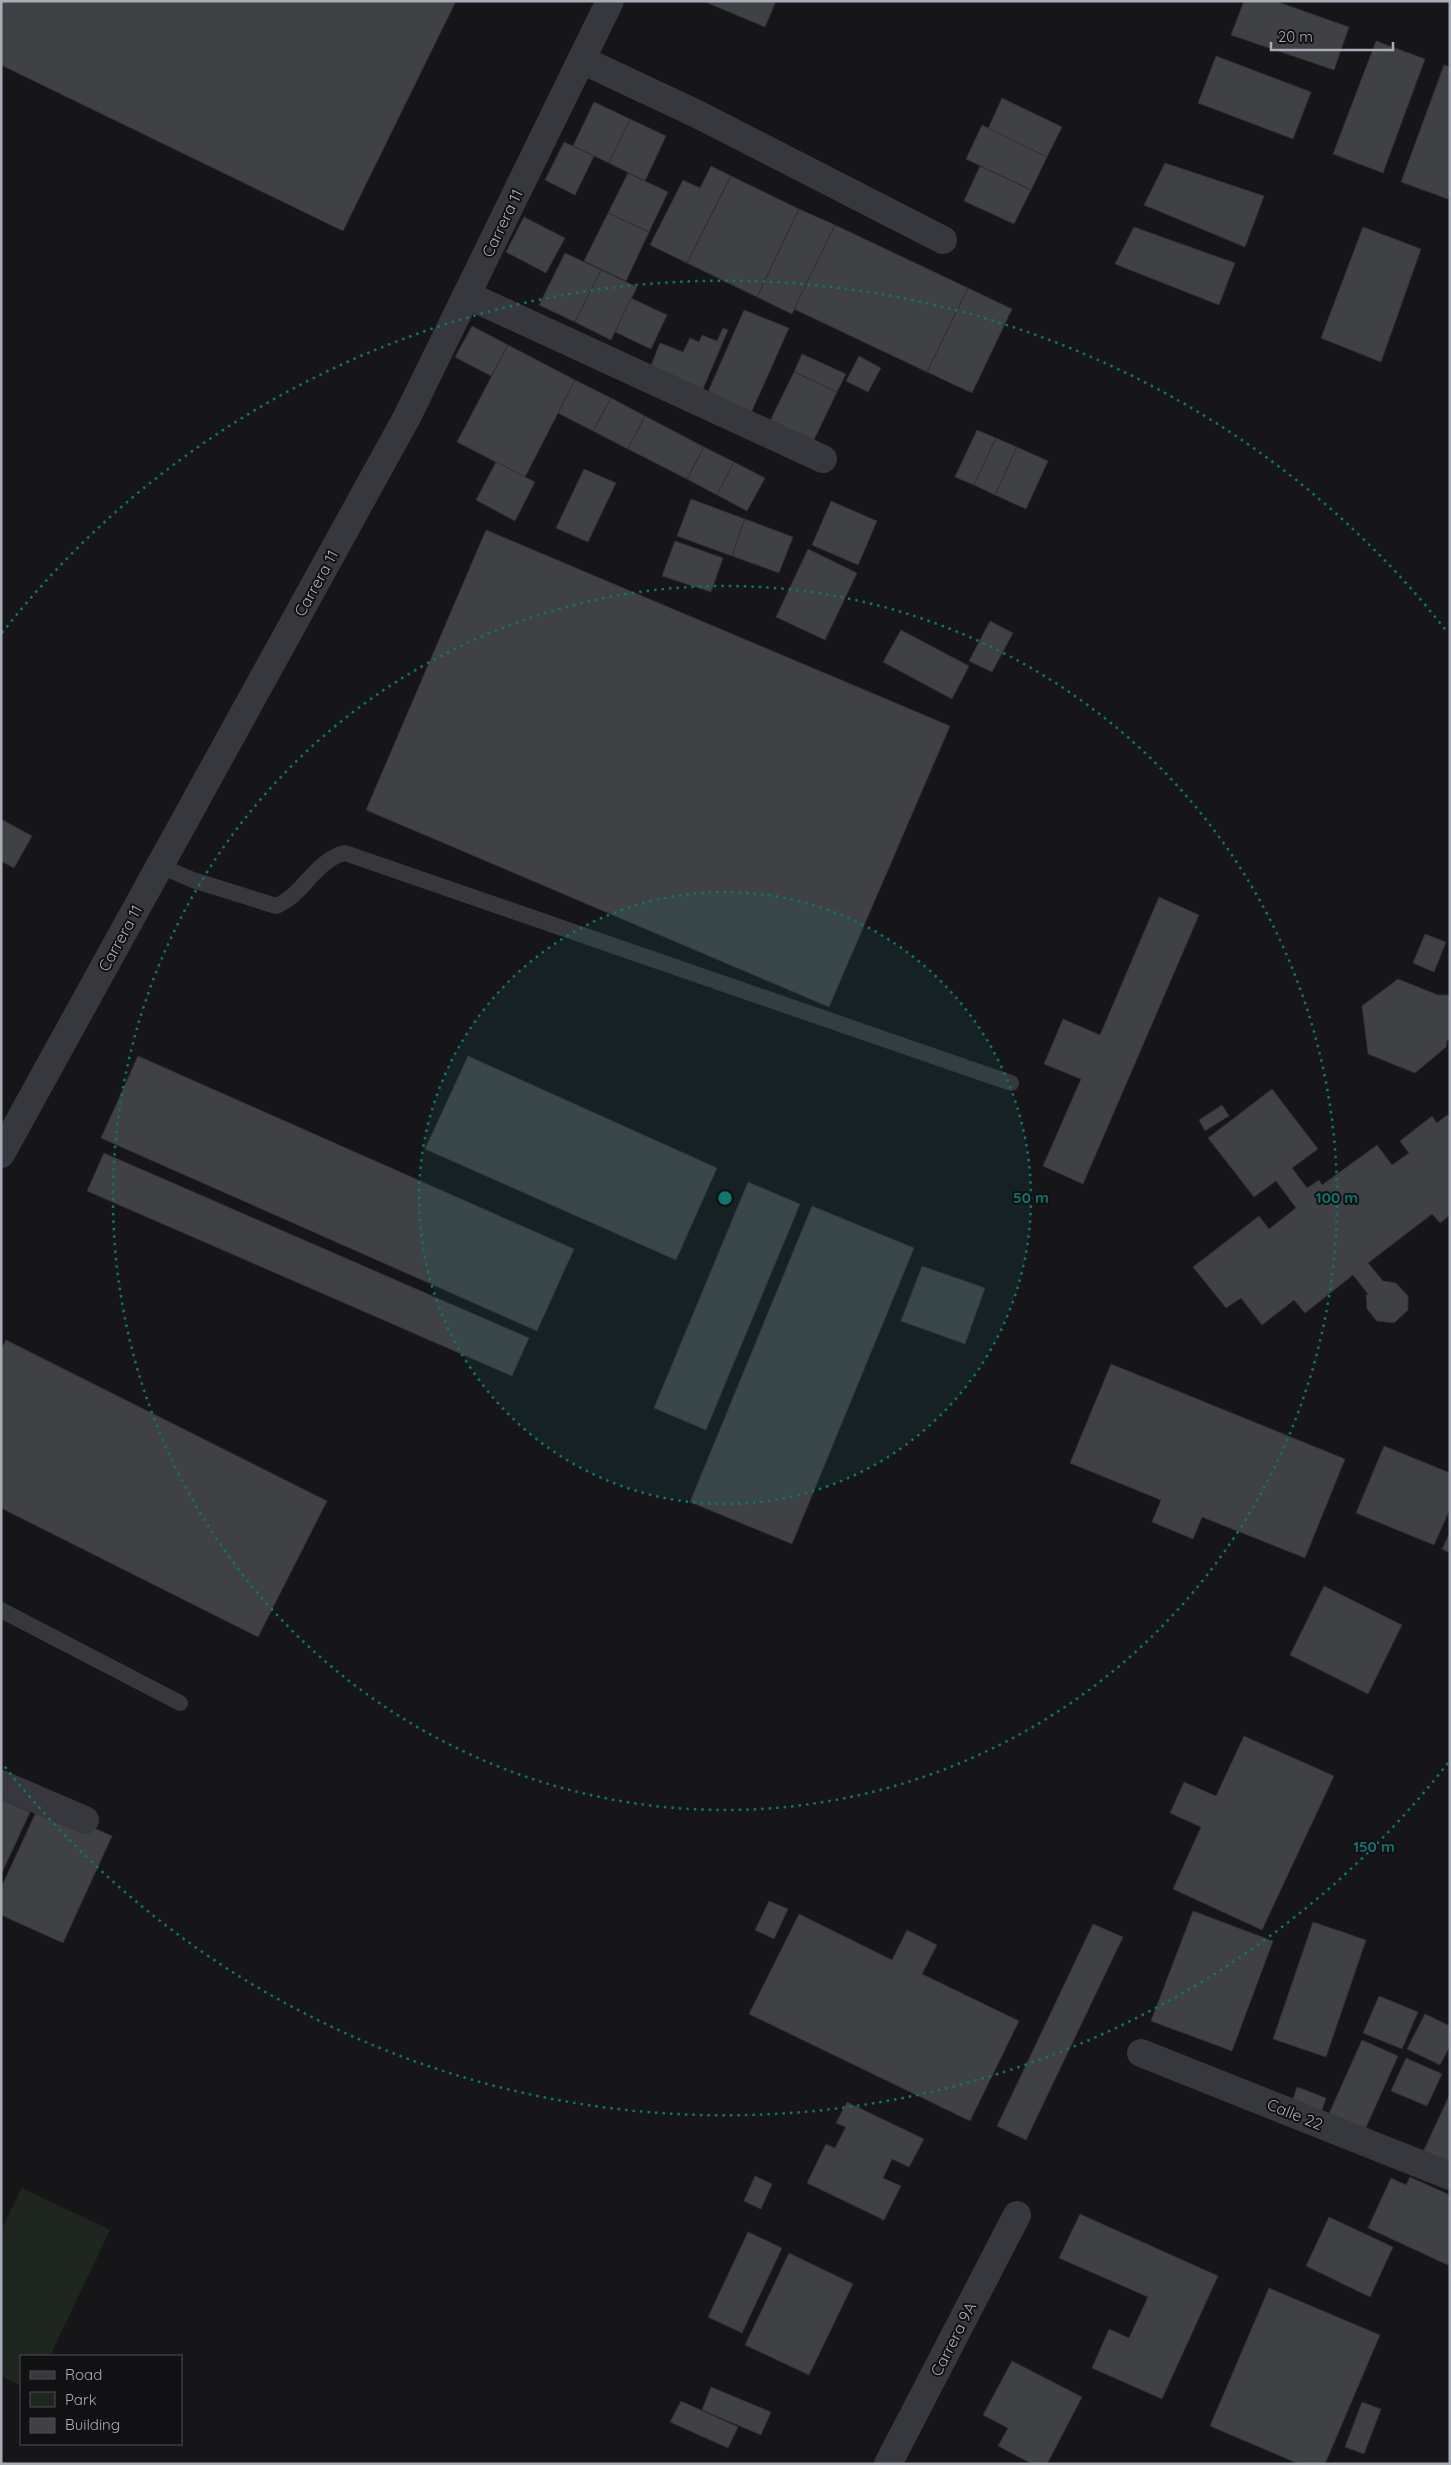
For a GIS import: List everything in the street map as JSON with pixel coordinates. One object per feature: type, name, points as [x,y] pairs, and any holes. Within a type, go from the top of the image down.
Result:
[{"type":"street","name":"Carrera 11","points":[[1,1154],[407,417],[610,1]]},
{"type":"street","points":[[582,60],[697,114],[943,240]]},
{"type":"street","points":[[467,295],[823,459]]},
{"type":"street","points":[[1,1784],[85,1820]]},
{"type":"street","name":"Calle 22","points":[[1141,2053],[1450,2176]]},
{"type":"street","name":"Carrera 9A","points":[[888,2464],[1017,2215]]},
{"type":"lane","points":[[160,866],[193,880],[276,906],[289,901],[331,856],[345,853],[1011,1083]]},
{"type":"lane","points":[[1,1610],[180,1703]]},
{"type":"green space","points":[[22,2188],[110,2230],[50,2355],[20,2355],[20,2386],[1,2376],[1,2230]]},
{"type":"building","points":[[1,1],[456,1],[343,231],[1,65]]},
{"type":"building","points":[[703,1],[776,1],[765,27]]},
{"type":"building","points":[[1244,1],[1275,1],[1349,27],[1334,70],[1231,35]]},
{"type":"building","points":[[1376,41],[1425,59],[1383,173],[1333,154]]},
{"type":"building","points":[[1216,56],[1311,92],[1293,139],[1198,103]]},
{"type":"building","points":[[1444,65],[1450,67],[1450,193],[1448,199],[1401,182]]},
{"type":"building","points":[[1002,98],[1062,127],[1047,157],[988,129]]},
{"type":"building","points":[[594,102],[630,119],[609,163],[573,146]]},
{"type":"building","points":[[630,119],[666,136],[645,181],[609,163]]},
{"type":"building","points":[[982,125],[1047,157],[1031,190],[966,159]]},
{"type":"building","points":[[564,142],[594,156],[575,195],[545,180]]},
{"type":"building","points":[[1165,163],[1264,196],[1245,247],[1144,205]]},
{"type":"building","points":[[711,166],[731,176],[687,263],[650,245],[683,180],[700,188]]},
{"type":"building","points":[[980,166],[1031,190],[1014,224],[964,201]]},
{"type":"building","points":[[628,173],[668,192],[649,232],[608,213]]},
{"type":"building","points":[[731,176],[799,209],[757,297],[687,263]]},
{"type":"building","points":[[799,209],[835,225],[792,314],[757,297]]},
{"type":"building","points":[[608,213],[649,232],[626,281],[584,261]]},
{"type":"building","points":[[524,217],[565,238],[546,273],[506,252]]},
{"type":"building","points":[[835,225],[968,288],[927,372],[794,309]]},
{"type":"building","points":[[1134,227],[1235,263],[1219,305],[1115,264]]},
{"type":"building","points":[[1363,227],[1421,249],[1381,362],[1321,338]]},
{"type":"building","points":[[565,253],[601,270],[575,322],[539,305]]},
{"type":"building","points":[[601,270],[637,287],[611,340],[575,322]]},
{"type":"building","points":[[968,288],[1012,309],[972,393],[927,372]]},
{"type":"building","points":[[631,298],[667,315],[651,349],[615,332]]},
{"type":"building","points":[[744,310],[789,328],[751,413],[707,394]]},
{"type":"building","points":[[472,326],[508,345],[491,376],[455,357]]},
{"type":"building","points":[[723,328],[728,330],[703,389],[650,368],[660,343],[683,352],[690,338],[699,342],[702,335],[717,341]]},
{"type":"building","points":[[508,345],[575,380],[525,477],[457,442]]},
{"type":"building","points":[[802,354],[846,374],[837,392],[794,372]]},
{"type":"building","points":[[859,356],[881,368],[868,392],[846,381]]},
{"type":"building","points":[[794,372],[837,392],[810,448],[767,427]]},
{"type":"building","points":[[575,380],[611,398],[593,431],[558,413]]},
{"type":"building","points":[[611,398],[645,416],[628,449],[593,431]]},
{"type":"building","points":[[645,416],[704,447],[687,479],[628,449]]},
{"type":"building","points":[[977,430],[996,438],[974,485],[955,477]]},
{"type":"building","points":[[996,438],[1017,447],[995,495],[974,485]]},
{"type":"building","points":[[704,447],[734,462],[717,495],[687,479]]},
{"type":"building","points":[[1017,447],[1048,461],[1026,509],[995,495]]},
{"type":"building","points":[[496,462],[535,482],[515,521],[476,500]]},
{"type":"building","points":[[734,462],[765,478],[747,511],[717,495]]},
{"type":"building","points":[[584,469],[616,483],[588,542],[556,528]]},
{"type":"building","points":[[691,499],[745,519],[732,556],[677,536]]},
{"type":"building","points":[[831,501],[877,521],[858,565],[812,545]]},
{"type":"building","points":[[745,519],[793,537],[779,573],[732,556]]},
{"type":"building","points":[[486,530],[950,726],[829,1007],[366,810]]},
{"type":"building","points":[[675,541],[723,558],[711,592],[662,576]]},
{"type":"building","points":[[808,549],[857,573],[825,640],[776,617]]},
{"type":"building","points":[[990,621],[1013,633],[992,672],[969,661]]},
{"type":"building","points":[[901,630],[969,666],[952,699],[883,662]]},
{"type":"building","points":[[1,819],[32,836],[14,868],[1,861]]},
{"type":"building","points":[[1159,897],[1199,915],[1083,1184],[1043,1166],[1081,1079],[1044,1064],[1063,1019],[1100,1035]]},
{"type":"building","points":[[1425,934],[1446,942],[1434,972],[1413,963]]},
{"type":"building","points":[[1398,979],[1438,995],[1450,995],[1450,1041],[1447,1040],[1446,1047],[1415,1073],[1368,1054],[1362,1006]]},
{"type":"building","points":[[138,1056],[574,1249],[537,1331],[101,1138]]},
{"type":"building","points":[[468,1056],[717,1168],[676,1260],[425,1149]]},
{"type":"building","points":[[1272,1089],[1318,1149],[1292,1168],[1307,1188],[1319,1180],[1322,1185],[1377,1145],[1392,1165],[1409,1153],[1400,1141],[1432,1116],[1437,1123],[1447,1115],[1450,1118],[1450,1215],[1440,1223],[1432,1214],[1368,1263],[1383,1281],[1396,1283],[1408,1296],[1408,1310],[1394,1323],[1377,1321],[1367,1309],[1366,1295],[1368,1294],[1353,1275],[1305,1313],[1294,1300],[1262,1325],[1241,1298],[1226,1308],[1193,1267],[1259,1216],[1269,1229],[1296,1208],[1276,1181],[1254,1197],[1208,1138]]},
{"type":"building","points":[[1222,1105],[1229,1116],[1205,1131],[1199,1120]]},
{"type":"building","points":[[104,1153],[529,1338],[512,1376],[87,1191]]},
{"type":"building","points":[[748,1182],[800,1204],[706,1430],[654,1408]]},
{"type":"building","points":[[812,1206],[914,1248],[792,1544],[690,1502]]},
{"type":"building","points":[[922,1266],[985,1288],[965,1344],[901,1321]]},
{"type":"building","points":[[6,1340],[327,1501],[258,1637],[1,1508],[1,1349]]},
{"type":"building","points":[[1111,1364],[1345,1459],[1305,1558],[1202,1517],[1193,1539],[1152,1522],[1161,1500],[1070,1463]]},
{"type":"building","points":[[1384,1446],[1450,1473],[1450,1509],[1434,1545],[1356,1513]]},
{"type":"building","points":[[1450,1532],[1450,1553],[1442,1549]]},
{"type":"building","points":[[1324,1586],[1402,1625],[1368,1694],[1290,1655]]},
{"type":"building","points":[[1244,1736],[1334,1776],[1262,1930],[1173,1889],[1201,1827],[1170,1813],[1184,1782],[1216,1796]]},
{"type":"building","points":[[3,1800],[30,1812],[1,1875],[1,1804]]},
{"type":"building","points":[[36,1812],[85,1824],[112,1836],[63,1943],[1,1915],[1,1888]]},
{"type":"building","points":[[769,1901],[788,1909],[774,1939],[755,1930]]},
{"type":"building","points":[[1193,1911],[1273,1941],[1232,2051],[1151,2021]]},
{"type":"building","points":[[799,1914],[892,1960],[907,1930],[937,1945],[922,1974],[1019,2021],[970,2121],[749,2014]]},
{"type":"building","points":[[1313,1922],[1366,1940],[1326,2057],[1273,2039]]},
{"type":"building","points":[[1093,1924],[1123,1937],[1026,2140],[997,2126]]},
{"type":"building","points":[[1379,1996],[1418,2012],[1402,2049],[1363,2033]]},
{"type":"building","points":[[1425,2014],[1450,2026],[1450,2046],[1440,2065],[1407,2049]]},
{"type":"building","points":[[1362,2040],[1398,2056],[1363,2134],[1327,2118]]},
{"type":"building","points":[[1406,2058],[1442,2074],[1427,2106],[1391,2091]]},
{"type":"building","points":[[1297,2087],[1326,2098],[1319,2119],[1290,2108]]},
{"type":"building","points":[[1450,2094],[1450,2165],[1423,2152]]},
{"type":"building","points":[[847,2102],[924,2139],[909,2167],[892,2159],[883,2178],[901,2186],[884,2220],[807,2183],[826,2144],[835,2148],[846,2127],[836,2123]]},
{"type":"building","points":[[755,2176],[772,2184],[761,2209],[744,2201]]},
{"type":"building","points":[[1410,2177],[1450,2195],[1450,2266],[1368,2228],[1391,2178],[1406,2185]]},
{"type":"building","points":[[1080,2214],[1218,2276],[1162,2399],[1092,2368],[1109,2329],[1129,2338],[1148,2297],[1059,2258]]},
{"type":"building","points":[[1329,2217],[1393,2247],[1370,2297],[1306,2266]]},
{"type":"building","points":[[748,2232],[782,2248],[742,2333],[708,2317]]},
{"type":"building","points":[[789,2253],[853,2284],[809,2375],[745,2345]]},
{"type":"building","points":[[1269,2288],[1380,2335],[1325,2464],[1299,2464],[1210,2426]]},
{"type":"building","points":[[1012,2361],[1082,2397],[1047,2464],[1032,2464],[998,2446],[1008,2428],[983,2415]]},
{"type":"building","points":[[711,2387],[771,2412],[761,2435],[702,2410]]},
{"type":"building","points":[[681,2401],[738,2427],[728,2448],[670,2422]]},
{"type":"building","points":[[1362,2402],[1381,2409],[1364,2454],[1345,2447]]}]
